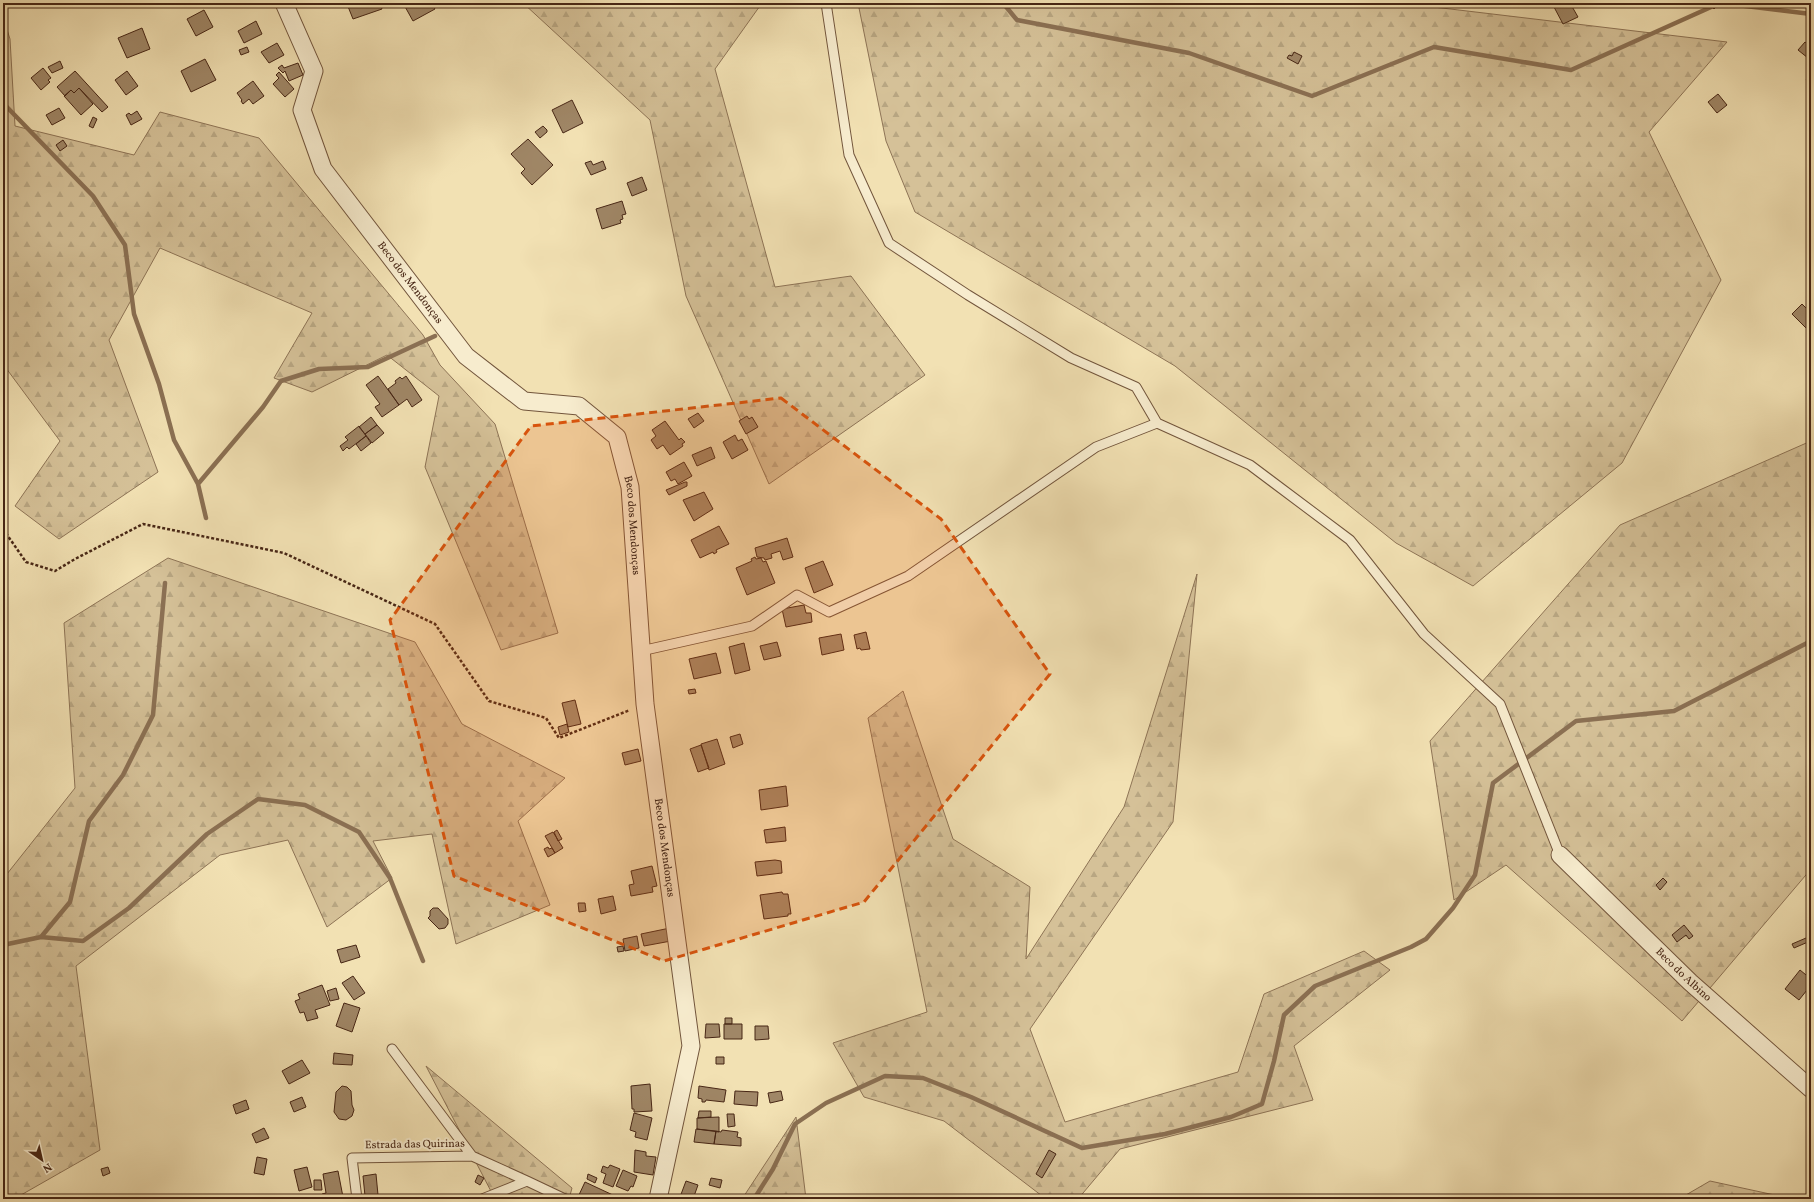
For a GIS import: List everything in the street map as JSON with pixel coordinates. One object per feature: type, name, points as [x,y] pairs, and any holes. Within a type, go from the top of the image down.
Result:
[{"type":"street","name":"Beco dos Mendonças","points":[[284,3],[314,71],[302,110],[323,169],[452,338],[466,356],[524,401],[579,406],[617,437],[630,486],[645,704],[691,1046],[658,1199]]},
{"type":"street","name":"Beco do Albino","points":[[1560,855],[1690,982],[1811,1089]]},
{"type":"lane","points":[[826,3],[849,155],[889,243],[968,295],[1071,358],[1136,387],[1157,423],[1250,465],[1350,540],[1424,634],[1500,704],[1560,855]]},
{"type":"lane","points":[[641,651],[752,626],[796,595],[829,612],[908,576],[1096,447],[1157,423]]},
{"type":"lane","name":"Estrada das Quirinas","points":[[392,1049],[472,1156]]},
{"type":"lane","name":"Estrada das Quirinas","points":[[357,1199],[352,1158],[472,1156],[565,1199]]},
{"type":"lane","points":[[482,1199],[527,1181]]},
{"type":"path","points":[[3,529],[26,562],[55,571],[143,524],[284,553],[435,624],[489,701],[546,718],[559,738],[645,704]]},
{"type":"highlighted area","points":[[781,398],[941,519],[1050,674],[864,902],[664,961],[454,876],[390,620],[531,426]]},
{"type":"green space","points":[[523,3],[762,3],[715,69],[775,287],[851,276],[925,375],[769,484],[686,296],[650,120]]},
{"type":"green space","points":[[858,3],[1400,3],[1727,42],[1649,132],[1721,280],[1622,463],[1473,586],[1396,543],[1175,366],[915,212],[886,141]]},
{"type":"green space","points":[[3,17],[10,39],[15,126],[134,155],[160,112],[259,138],[423,335],[440,365],[495,424],[558,633],[501,650],[425,467],[439,396],[387,355],[312,392],[274,378],[312,313],[160,248],[109,340],[158,472],[59,539],[15,506],[60,441],[3,364]]},
{"type":"green space","points":[[1811,441],[1811,869],[1682,1021],[1506,865],[1454,900],[1430,741],[1620,525]]},
{"type":"green space","points":[[168,558],[415,642],[462,724],[565,778],[518,821],[550,905],[456,944],[432,834],[373,841],[392,878],[327,927],[288,840],[220,855],[76,966],[100,1150],[14,1199],[3,1199],[3,879],[75,788],[64,623]]},
{"type":"green space","points":[[1197,574],[1173,822],[1030,1029],[1065,1122],[1238,1072],[1264,994],[1364,951],[1390,970],[1294,1046],[1313,1100],[1120,1149],[1078,1199],[1046,1199],[944,1121],[864,1097],[833,1043],[927,1012],[868,718],[903,691],[953,839],[1030,887],[1026,959],[1124,807]]},
{"type":"green space","points":[[426,1066],[572,1188],[569,1199],[495,1199]]},
{"type":"green space","points":[[796,1117],[806,1199],[742,1199]]},
{"type":"green space","points":[[1710,1181],[1793,1199],[1679,1199]]},
{"type":"building","points":[[380,3],[382,9],[353,19],[347,4]]},
{"type":"building","points":[[403,3],[431,3],[435,9],[413,21]]},
{"type":"building","points":[[1561,3],[1570,3],[1578,17],[1563,24],[1554,7]]},
{"type":"building","points":[[1709,3],[1720,3],[1714,9]]},
{"type":"building","points":[[204,10],[213,27],[196,36],[187,19]]},
{"type":"building","points":[[256,21],[262,34],[244,43],[238,31]]},
{"type":"building","points":[[142,28],[150,49],[127,58],[118,38]]},
{"type":"building","points":[[1805,42],[1811,46],[1811,55],[1808,58],[1798,50]]},
{"type":"building","points":[[277,43],[284,55],[269,63],[261,52]]},
{"type":"building","points":[[247,47],[249,52],[241,55],[239,50]]},
{"type":"building","points":[[1294,52],[1302,56],[1298,64],[1287,58],[1289,55],[1292,56]]},
{"type":"building","points":[[205,59],[216,80],[191,92],[181,71]]},
{"type":"building","points":[[60,61],[63,68],[52,73],[48,67]]},
{"type":"building","points":[[298,63],[303,75],[289,81],[285,71],[283,73],[278,68],[282,65],[284,68]]},
{"type":"building","points":[[43,68],[51,78],[48,80],[50,82],[41,90],[31,78]]},
{"type":"building","points":[[75,71],[108,107],[102,112],[79,88],[74,93],[71,90],[65,96],[57,87]]},
{"type":"building","points":[[127,71],[138,86],[126,95],[115,80]]},
{"type":"building","points":[[1811,71],[1811,85],[1806,79]]},
{"type":"building","points":[[279,72],[294,89],[285,97],[273,84],[279,78],[276,75]]},
{"type":"building","points":[[253,81],[264,96],[253,104],[249,99],[243,104],[237,93]]},
{"type":"building","points":[[79,88],[93,104],[81,115],[64,96],[71,90],[74,93]]},
{"type":"building","points":[[1718,94],[1727,105],[1717,113],[1708,102]]},
{"type":"building","points":[[572,100],[583,123],[563,133],[552,110]]},
{"type":"building","points":[[59,108],[65,118],[52,125],[46,115]]},
{"type":"building","points":[[137,111],[142,119],[131,125],[126,115],[129,113],[131,115]]},
{"type":"building","points":[[93,117],[97,119],[93,128],[89,126]]},
{"type":"building","points":[[543,126],[547,132],[540,138],[535,132]]},
{"type":"building","points":[[528,139],[553,165],[532,185],[521,173],[525,169],[511,154]]},
{"type":"building","points":[[63,140],[67,146],[60,151],[56,145]]},
{"type":"building","points":[[591,161],[593,165],[603,161],[606,169],[591,175],[585,163]]},
{"type":"building","points":[[642,177],[647,190],[632,196],[627,183]]},
{"type":"building","points":[[622,201],[626,214],[622,215],[623,219],[620,220],[621,223],[602,229],[596,209]]},
{"type":"building","points":[[1802,304],[1811,313],[1811,333],[1792,314]]},
{"type":"building","points":[[378,376],[399,405],[382,417],[375,407],[380,404],[366,385]]},
{"type":"building","points":[[406,376],[422,400],[412,407],[407,399],[399,405],[388,389],[396,383],[395,381],[400,377],[402,379]]},
{"type":"building","points":[[698,413],[704,421],[694,428],[688,419]]},
{"type":"building","points":[[747,416],[749,419],[752,417],[758,427],[746,434],[739,421]]},
{"type":"building","points":[[371,417],[377,425],[365,434],[359,427]]},
{"type":"building","points":[[665,421],[679,440],[681,438],[685,442],[682,444],[683,446],[670,455],[663,445],[657,449],[651,440],[656,436],[652,430]]},
{"type":"building","points":[[377,425],[384,433],[372,443],[365,434]]},
{"type":"building","points":[[359,426],[366,436],[349,449],[347,447],[343,451],[340,446],[348,440],[345,437]]},
{"type":"building","points":[[735,435],[738,441],[742,439],[748,450],[732,459],[723,442]]},
{"type":"building","points":[[366,436],[371,443],[361,451],[356,444]]},
{"type":"building","points":[[711,447],[715,458],[697,466],[692,455]]},
{"type":"building","points":[[684,462],[692,476],[678,484],[675,479],[671,481],[666,472]]},
{"type":"building","points":[[687,482],[687,486],[669,495],[666,490]]},
{"type":"building","points":[[704,492],[713,509],[694,521],[683,500]]},
{"type":"building","points":[[719,526],[729,544],[716,550],[717,552],[714,554],[713,552],[700,558],[691,540]]},
{"type":"building","points":[[787,538],[793,557],[783,560],[780,551],[771,554],[772,558],[765,560],[764,558],[757,557],[755,548]]},
{"type":"building","points":[[755,557],[756,559],[761,558],[763,562],[766,561],[775,583],[747,595],[736,568],[752,561],[751,559]]},
{"type":"building","points":[[823,561],[833,585],[814,593],[805,568]]},
{"type":"building","points":[[804,605],[806,613],[811,613],[812,622],[786,627],[782,609]]},
{"type":"building","points":[[866,632],[870,649],[857,649],[854,635]]},
{"type":"building","points":[[841,634],[844,650],[822,655],[819,638]]},
{"type":"building","points":[[777,642],[781,656],[764,660],[760,646]]},
{"type":"building","points":[[744,643],[750,670],[735,674],[729,647]]},
{"type":"building","points":[[716,653],[721,673],[694,679],[689,659]]},
{"type":"building","points":[[695,689],[696,693],[689,694],[688,690]]},
{"type":"building","points":[[575,700],[581,724],[568,727],[562,703]]},
{"type":"building","points":[[567,724],[569,732],[560,735],[558,727]]},
{"type":"building","points":[[740,734],[743,744],[733,748],[730,737]]},
{"type":"building","points":[[717,739],[725,764],[709,770],[701,744]]},
{"type":"building","points":[[701,745],[709,768],[698,772],[690,749]]},
{"type":"building","points":[[638,749],[641,761],[625,765],[622,753]]},
{"type":"building","points":[[786,786],[788,806],[761,810],[759,790]]},
{"type":"building","points":[[785,827],[786,841],[766,843],[764,830]]},
{"type":"building","points":[[557,830],[562,839],[558,841],[554,832]]},
{"type":"building","points":[[553,832],[563,848],[555,853],[545,836]]},
{"type":"building","points":[[548,847],[549,849],[552,848],[555,853],[548,857],[544,849]]},
{"type":"building","points":[[775,860],[781,861],[782,873],[757,876],[755,862]]},
{"type":"building","points":[[652,866],[657,886],[652,887],[653,892],[631,896],[629,885],[634,884],[631,871]]},
{"type":"building","points":[[1663,878],[1667,882],[1660,890],[1656,885]]},
{"type":"building","points":[[782,892],[783,894],[788,894],[791,914],[788,914],[788,916],[764,919],[760,895]]},
{"type":"building","points":[[613,896],[616,910],[601,914],[598,899]]},
{"type":"building","points":[[578,903],[585,903],[586,911],[579,912]]},
{"type":"building","points":[[433,908],[438,908],[448,919],[448,924],[445,928],[439,929],[428,918],[430,916],[430,911]]},
{"type":"building","points":[[1684,925],[1693,936],[1689,939],[1686,935],[1677,942],[1672,935]]},
{"type":"building","points":[[670,928],[671,941],[644,946],[641,934]]},
{"type":"building","points":[[637,936],[639,948],[625,951],[623,939]]},
{"type":"building","points":[[1806,938],[1808,942],[1794,948],[1792,944]]},
{"type":"building","points":[[356,945],[360,957],[341,963],[337,950]]},
{"type":"building","points":[[623,946],[624,951],[618,952],[617,947]]},
{"type":"building","points":[[1800,970],[1811,979],[1811,985],[1799,1000],[1785,989]]},
{"type":"building","points":[[353,976],[365,993],[354,1000],[342,983]]},
{"type":"building","points":[[322,985],[330,1005],[315,1010],[318,1018],[307,1021],[304,1012],[300,1013],[295,1001],[300,999],[298,994]]},
{"type":"building","points":[[336,988],[339,999],[330,1001],[327,991]]},
{"type":"building","points":[[344,1003],[360,1008],[352,1032],[336,1026]]},
{"type":"building","points":[[725,1018],[732,1018],[732,1024],[725,1024]]},
{"type":"building","points":[[706,1024],[719,1024],[720,1037],[705,1038]]},
{"type":"building","points":[[724,1024],[742,1024],[742,1039],[724,1039]]},
{"type":"building","points":[[755,1026],[768,1026],[769,1039],[755,1040]]},
{"type":"building","points":[[334,1053],[353,1055],[352,1065],[333,1064]]},
{"type":"building","points":[[716,1057],[724,1057],[724,1064],[716,1064]]},
{"type":"building","points":[[302,1060],[310,1073],[289,1084],[282,1071]]},
{"type":"building","points":[[650,1084],[652,1111],[634,1112],[634,1109],[632,1109],[631,1086]]},
{"type":"building","points":[[342,1086],[347,1087],[351,1091],[354,1110],[352,1116],[346,1120],[339,1119],[334,1112],[336,1092]]},
{"type":"building","points":[[699,1086],[726,1090],[724,1102],[706,1100],[705,1102],[702,1102],[702,1099],[698,1098]]},
{"type":"building","points":[[735,1091],[758,1092],[757,1106],[734,1104]]},
{"type":"building","points":[[781,1091],[783,1100],[770,1103],[768,1093]]},
{"type":"building","points":[[302,1097],[306,1107],[294,1112],[290,1102]]},
{"type":"building","points":[[246,1100],[249,1109],[236,1114],[233,1105]]},
{"type":"building","points":[[699,1111],[711,1111],[711,1117],[698,1118]]},
{"type":"building","points":[[634,1113],[652,1118],[647,1140],[635,1137],[636,1132],[630,1130]]},
{"type":"building","points":[[727,1114],[734,1114],[735,1126],[728,1127]]},
{"type":"building","points":[[719,1117],[719,1132],[697,1129],[697,1118]]},
{"type":"building","points":[[264,1128],[269,1138],[256,1143],[252,1134]]},
{"type":"building","points":[[696,1129],[716,1131],[714,1144],[694,1142]]},
{"type":"building","points":[[722,1130],[738,1132],[737,1137],[741,1138],[741,1146],[714,1144],[716,1131],[721,1132]]},
{"type":"building","points":[[635,1150],[646,1152],[646,1156],[656,1157],[653,1175],[634,1172]]},
{"type":"building","points":[[1049,1150],[1056,1154],[1042,1178],[1036,1174]]},
{"type":"building","points":[[257,1157],[267,1159],[264,1175],[254,1173]]},
{"type":"building","points":[[610,1165],[620,1169],[613,1187],[603,1183],[606,1174],[601,1172],[603,1166],[608,1168]]},
{"type":"building","points":[[108,1167],[110,1173],[103,1176],[101,1169]]},
{"type":"building","points":[[307,1167],[312,1187],[299,1191],[294,1170]]},
{"type":"building","points":[[623,1170],[637,1176],[633,1187],[631,1186],[628,1191],[616,1186]]},
{"type":"building","points":[[338,1171],[343,1197],[323,1199],[322,1194],[326,1193],[323,1174]]},
{"type":"building","points":[[376,1174],[378,1195],[365,1196],[363,1176]]},
{"type":"building","points":[[588,1174],[597,1178],[595,1183],[587,1179]]},
{"type":"building","points":[[478,1175],[484,1178],[480,1185],[475,1182]]},
{"type":"building","points":[[711,1178],[722,1180],[720,1188],[709,1185]]},
{"type":"building","points":[[314,1180],[321,1180],[322,1190],[314,1190]]},
{"type":"building","points":[[686,1181],[698,1185],[693,1199],[680,1197]]},
{"type":"building","points":[[585,1182],[615,1196],[614,1199],[582,1199],[578,1197]]},
{"type":"waterway","points":[[1003,3],[1017,20],[1189,53],[1312,96],[1434,47],[1571,70],[1720,3]]},
{"type":"waterway","points":[[1721,3],[1811,14]]},
{"type":"waterway","points":[[3,103],[93,196],[125,245],[134,314],[159,384],[174,440],[198,484],[206,518]]},
{"type":"waterway","points":[[198,484],[263,407],[281,381],[319,369],[368,367],[435,336]]},
{"type":"waterway","points":[[3,945],[41,937],[70,902],[89,821],[123,775],[153,715],[165,583]]},
{"type":"waterway","points":[[754,1199],[773,1169],[795,1124],[826,1103],[885,1076],[923,1078],[971,1097],[1082,1148],[1165,1134],[1231,1117],[1262,1104],[1274,1061],[1284,1015],[1315,986],[1411,947],[1426,939],[1453,908],[1475,875],[1493,783],[1576,721],[1674,711],[1811,641]]},
{"type":"waterway","points":[[41,937],[83,941],[129,908],[207,834],[258,799],[305,805],[359,832],[390,878],[423,961]]}]
